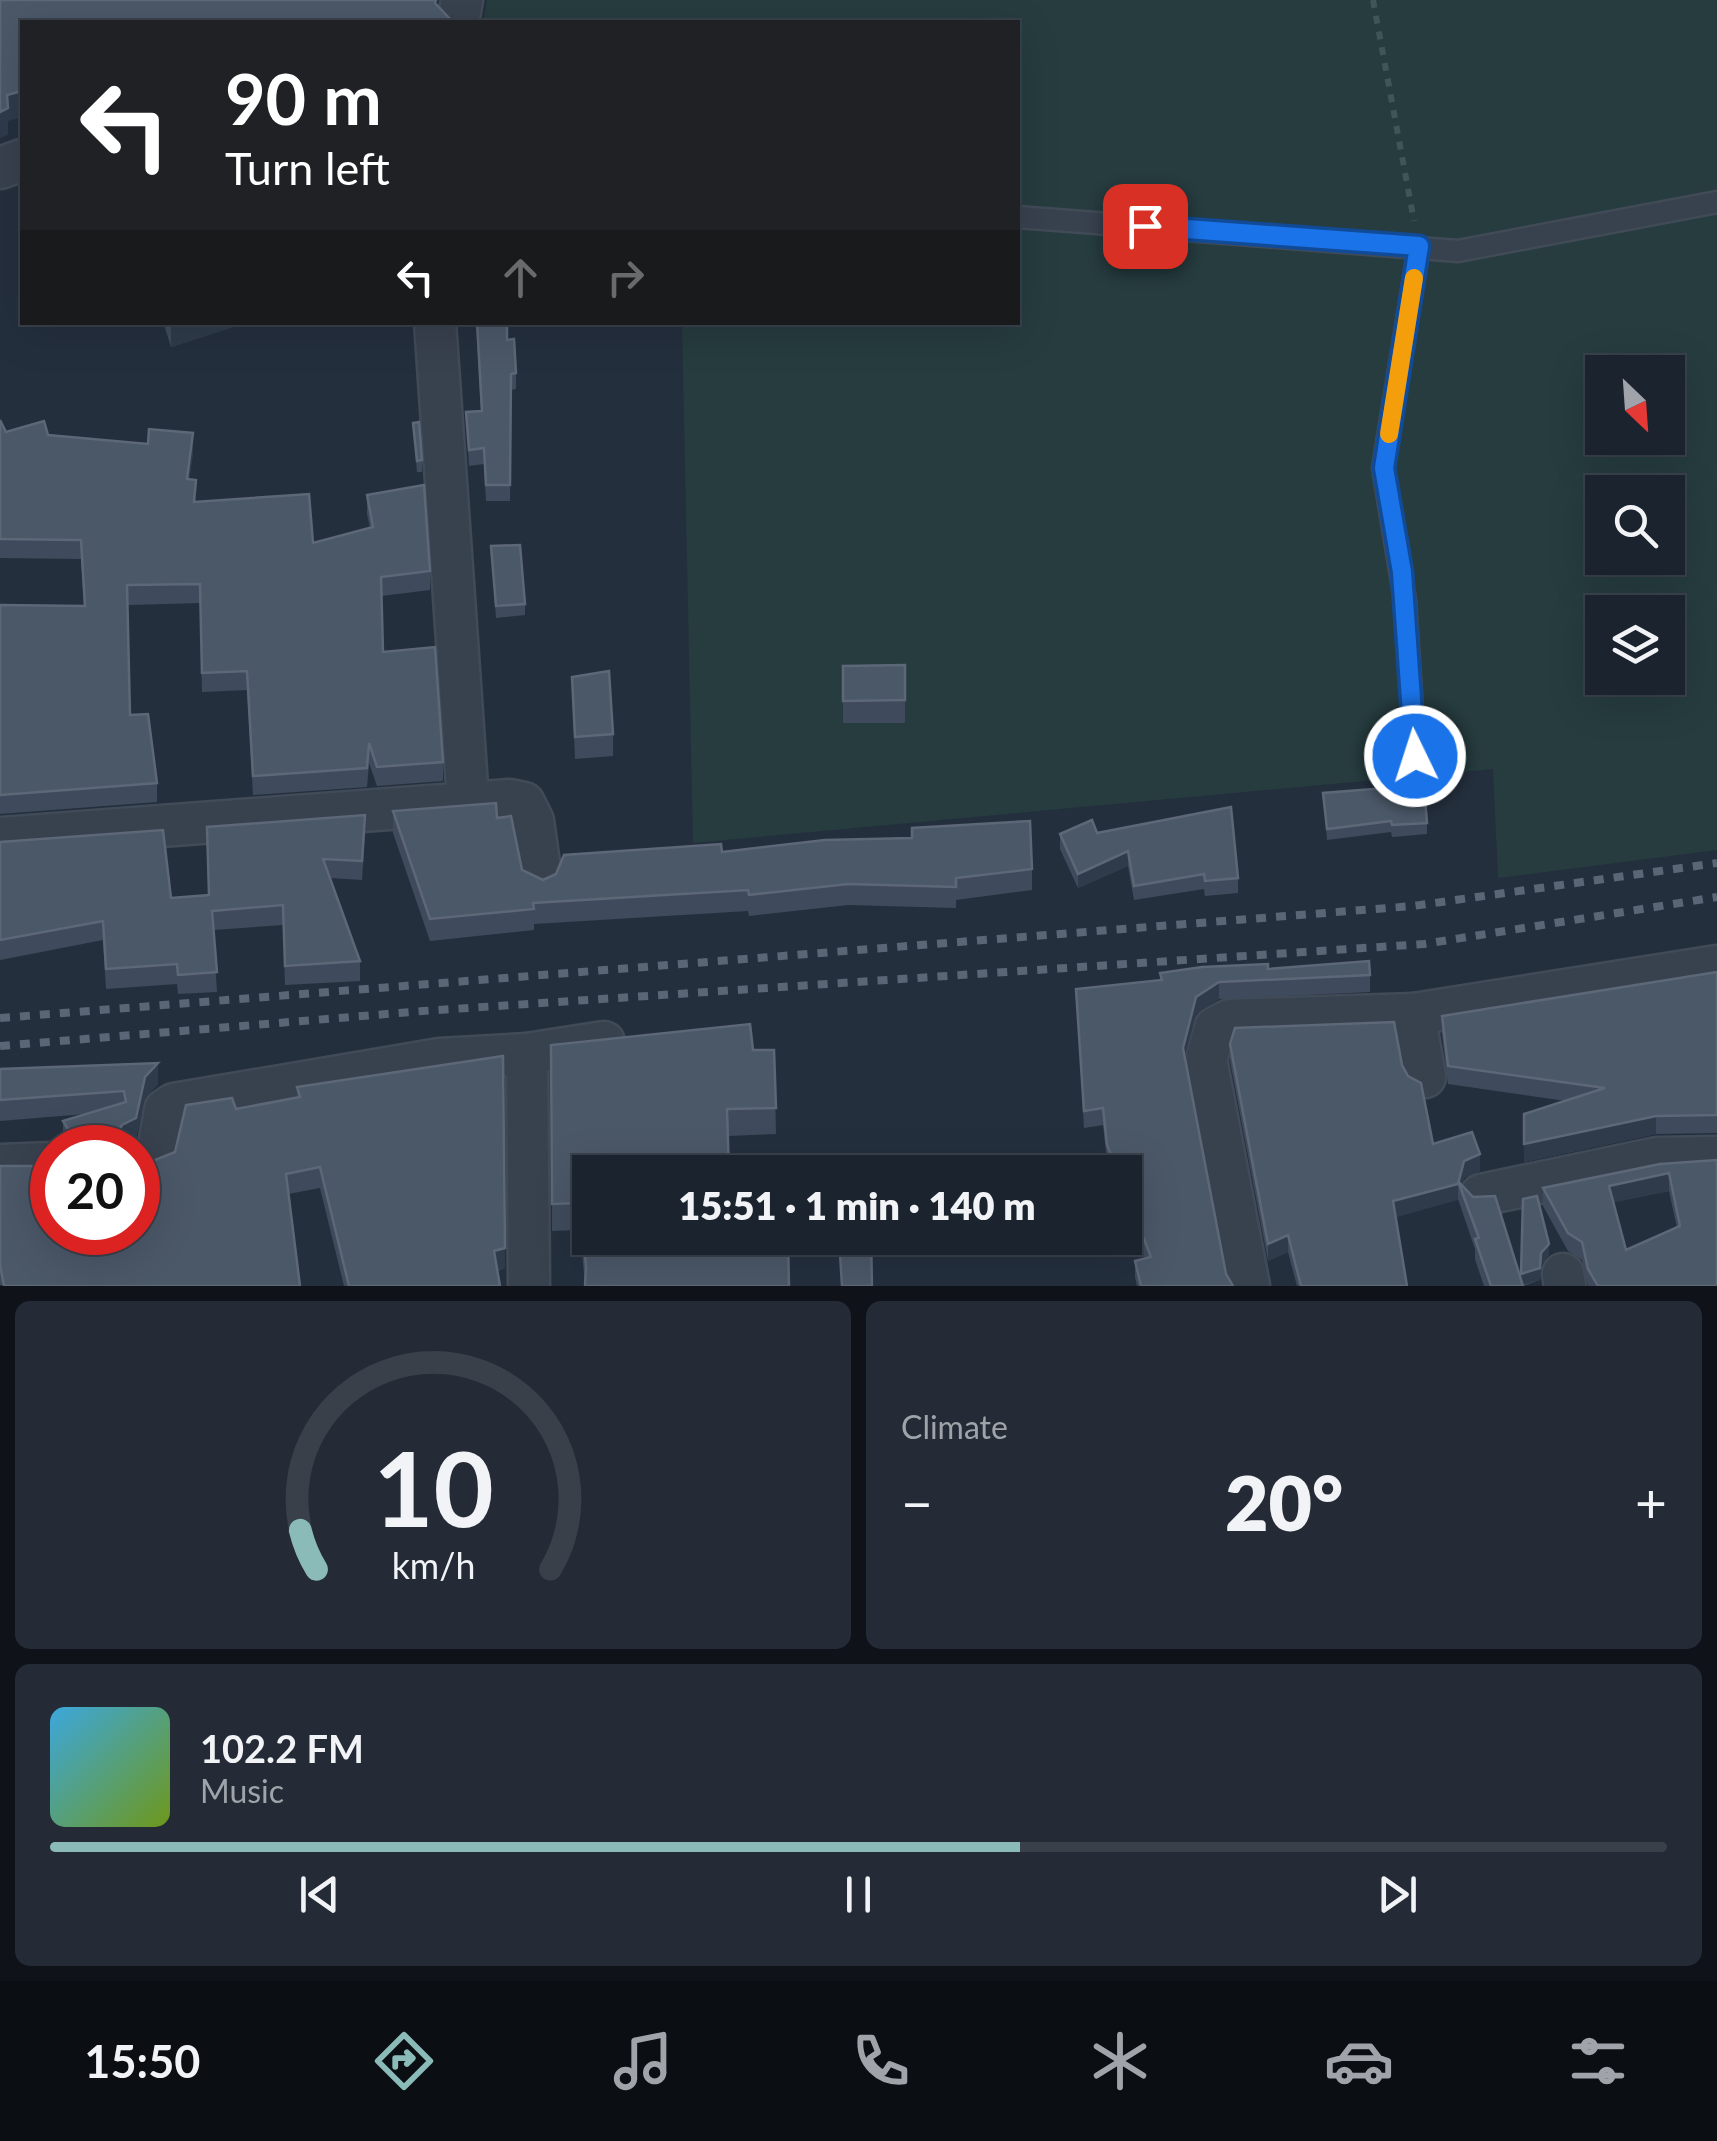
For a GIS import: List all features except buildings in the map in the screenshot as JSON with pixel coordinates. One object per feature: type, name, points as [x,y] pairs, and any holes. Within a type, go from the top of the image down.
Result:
[{"type":"street","points":[[435,325],[468,800]]},
{"type":"street","points":[[0,838],[468,800],[524,804],[533,821],[541,878]]},
{"type":"street","points":[[1249,1286],[1206,1060],[1215,1028],[1230,1020],[1414,1014],[1717,966]]},
{"type":"street","points":[[1414,1014],[1424,1077]]},
{"type":"street","points":[[160,1140],[165,1110],[174,1104],[440,1060],[527,1054],[648,1037]]},
{"type":"street","points":[[527,1054],[529,1286]]},
{"type":"street","points":[[1481,1195],[1657,1158],[1717,1157]]},
{"type":"street","points":[[0,1165],[30,1164]]},
{"type":"lane","points":[[1020,218],[1458,251],[1717,202]]},
{"type":"lane","points":[[1415,756],[1402,572],[1384,468],[1419,246]]},
{"type":"path","points":[[1373,0],[1419,246]]},
{"type":"green space","points":[[487,0],[1717,0],[1717,850],[1498,878],[1493,769],[693,843],[682,325],[1020,325],[1020,20],[483,20]]},
{"type":"railway","points":[[0,1018],[1413,906],[1717,863]]},
{"type":"railway","points":[[0,1046],[423,1011],[1424,944],[1717,897]]},
{"type":"slow traffic","points":[[1389,434],[1414,278]]},
{"type":"route","points":[[1145,226],[1419,246],[1384,468],[1402,572],[1415,756]]}]
